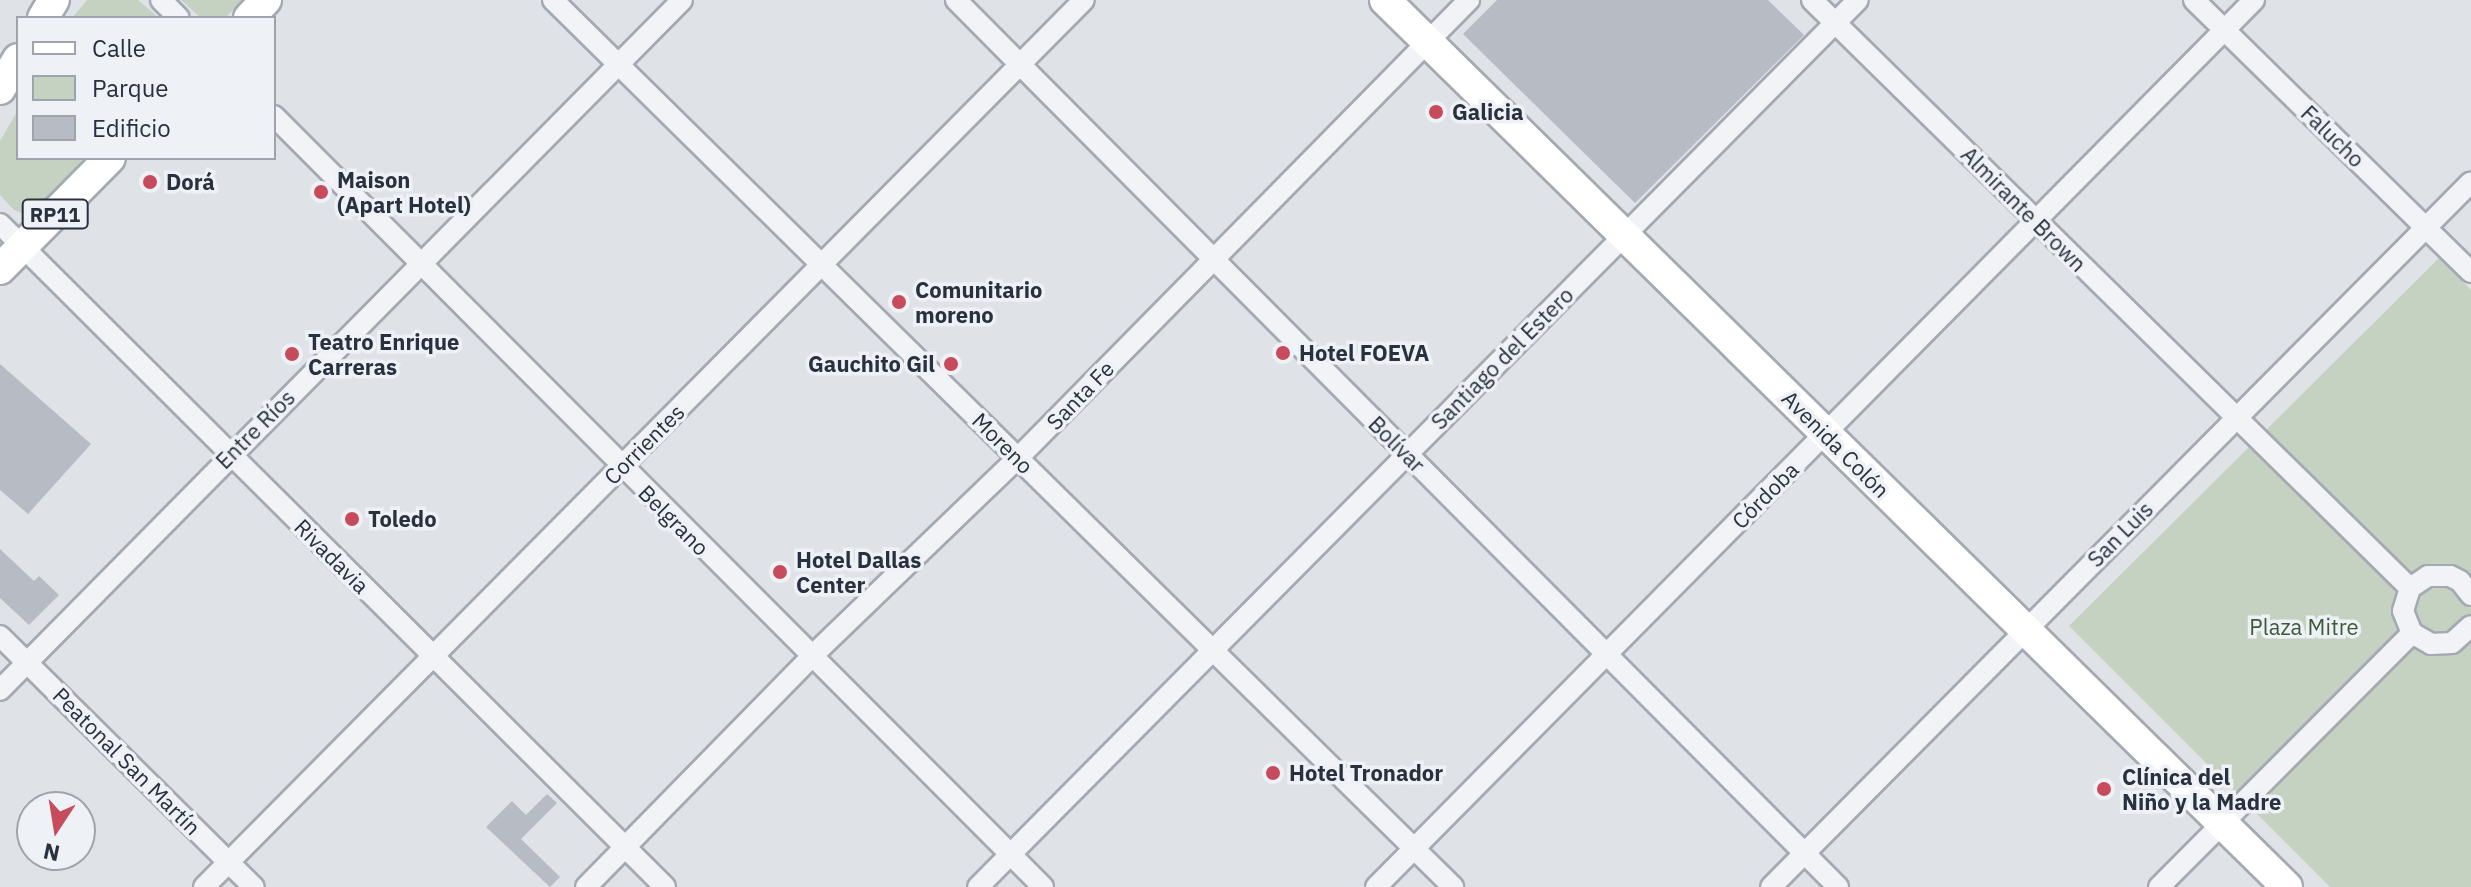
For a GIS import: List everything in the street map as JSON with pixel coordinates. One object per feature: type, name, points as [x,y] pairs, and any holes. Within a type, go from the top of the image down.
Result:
[{"type":"main road","points":[[251,16],[266,0]]},
{"type":"main road","name":"Avenida Colón","points":[[1385,0],[2287,887]]},
{"type":"main road","points":[[0,89],[16,62]]},
{"type":"main road","name":"RP11","points":[[0,269],[108,160]]},
{"type":"street","points":[[161,0],[177,16]]},
{"type":"street","name":"Moreno","points":[[553,0],[1453,887]]},
{"type":"street","name":"Entre Ríos","points":[[0,690],[682,0]]},
{"type":"street","name":"Bolívar","points":[[956,0],[1838,887]]},
{"type":"street","name":"Corrientes","points":[[204,887],[1084,0]]},
{"type":"street","name":"Santa Fe","points":[[586,887],[811,657],[1018,458],[1469,0]]},
{"type":"street","name":"Almirante Brown","points":[[1812,0],[2410,588]]},
{"type":"street","name":"Santiago del Estero","points":[[978,887],[1858,0]]},
{"type":"street","name":"Falucho","points":[[2194,0],[2471,272]]},
{"type":"street","name":"Córdoba","points":[[1376,887],[2254,0]]},
{"type":"street","name":"Belgrano","points":[[276,118],[419,265],[1043,887]]},
{"type":"street","name":"San Luis","points":[[1771,887],[2471,182]]},
{"type":"street","name":"Rivadavia","points":[[0,224],[665,887]]},
{"type":"street","points":[[2467,582],[2439,574],[2418,581],[2410,588],[2403,611],[2412,633],[2431,644],[2442,645],[2468,637]]},
{"type":"street","points":[[2159,887],[2412,633]]},
{"type":"street","name":"Peatonal San Martín","points":[[0,636],[254,887]]},
{"type":"green space","points":[[87,0],[138,0],[157,16],[74,16]]},
{"type":"green space","points":[[181,0],[243,0],[227,16],[199,16]]},
{"type":"green space","points":[[16,113],[16,160],[86,160],[38,209],[27,215],[14,210],[0,195],[0,141]]},
{"type":"green space","name":"Plaza Mitre","points":[[2439,258],[2471,290],[2471,887],[2330,887],[2069,626]]},
{"type":"building","points":[[1497,0],[1768,0],[1804,35],[1635,203],[1463,34]]},
{"type":"building","points":[[0,364],[91,444],[28,514],[0,490]]},
{"type":"building","points":[[0,549],[34,581],[39,576],[59,595],[29,625],[0,598]]},
{"type":"building","points":[[547,794],[557,803],[521,839],[560,877],[550,887],[486,827],[512,801],[526,815]]},
{"type":"place","name":"Galicia","points":[[1436,112]]},
{"type":"place","name":"Dorá","points":[[150,182]]},
{"type":"place","name":"Maison (Apart Hotel)","points":[[321,192]]},
{"type":"place","name":"Comunitario moreno","points":[[899,302]]},
{"type":"place","name":"Hotel FOEVA","points":[[1283,353]]},
{"type":"place","name":"Teatro Enrique Carreras","points":[[292,354]]},
{"type":"place","name":"Gauchito Gil","points":[[951,364]]},
{"type":"place","name":"Toledo","points":[[352,519]]},
{"type":"place","name":"Hotel Dallas Center","points":[[780,572]]},
{"type":"place","name":"Hotel Tronador","points":[[1273,773]]},
{"type":"place","name":"Clínica del Niño y la Madre","points":[[2104,789]]}]
